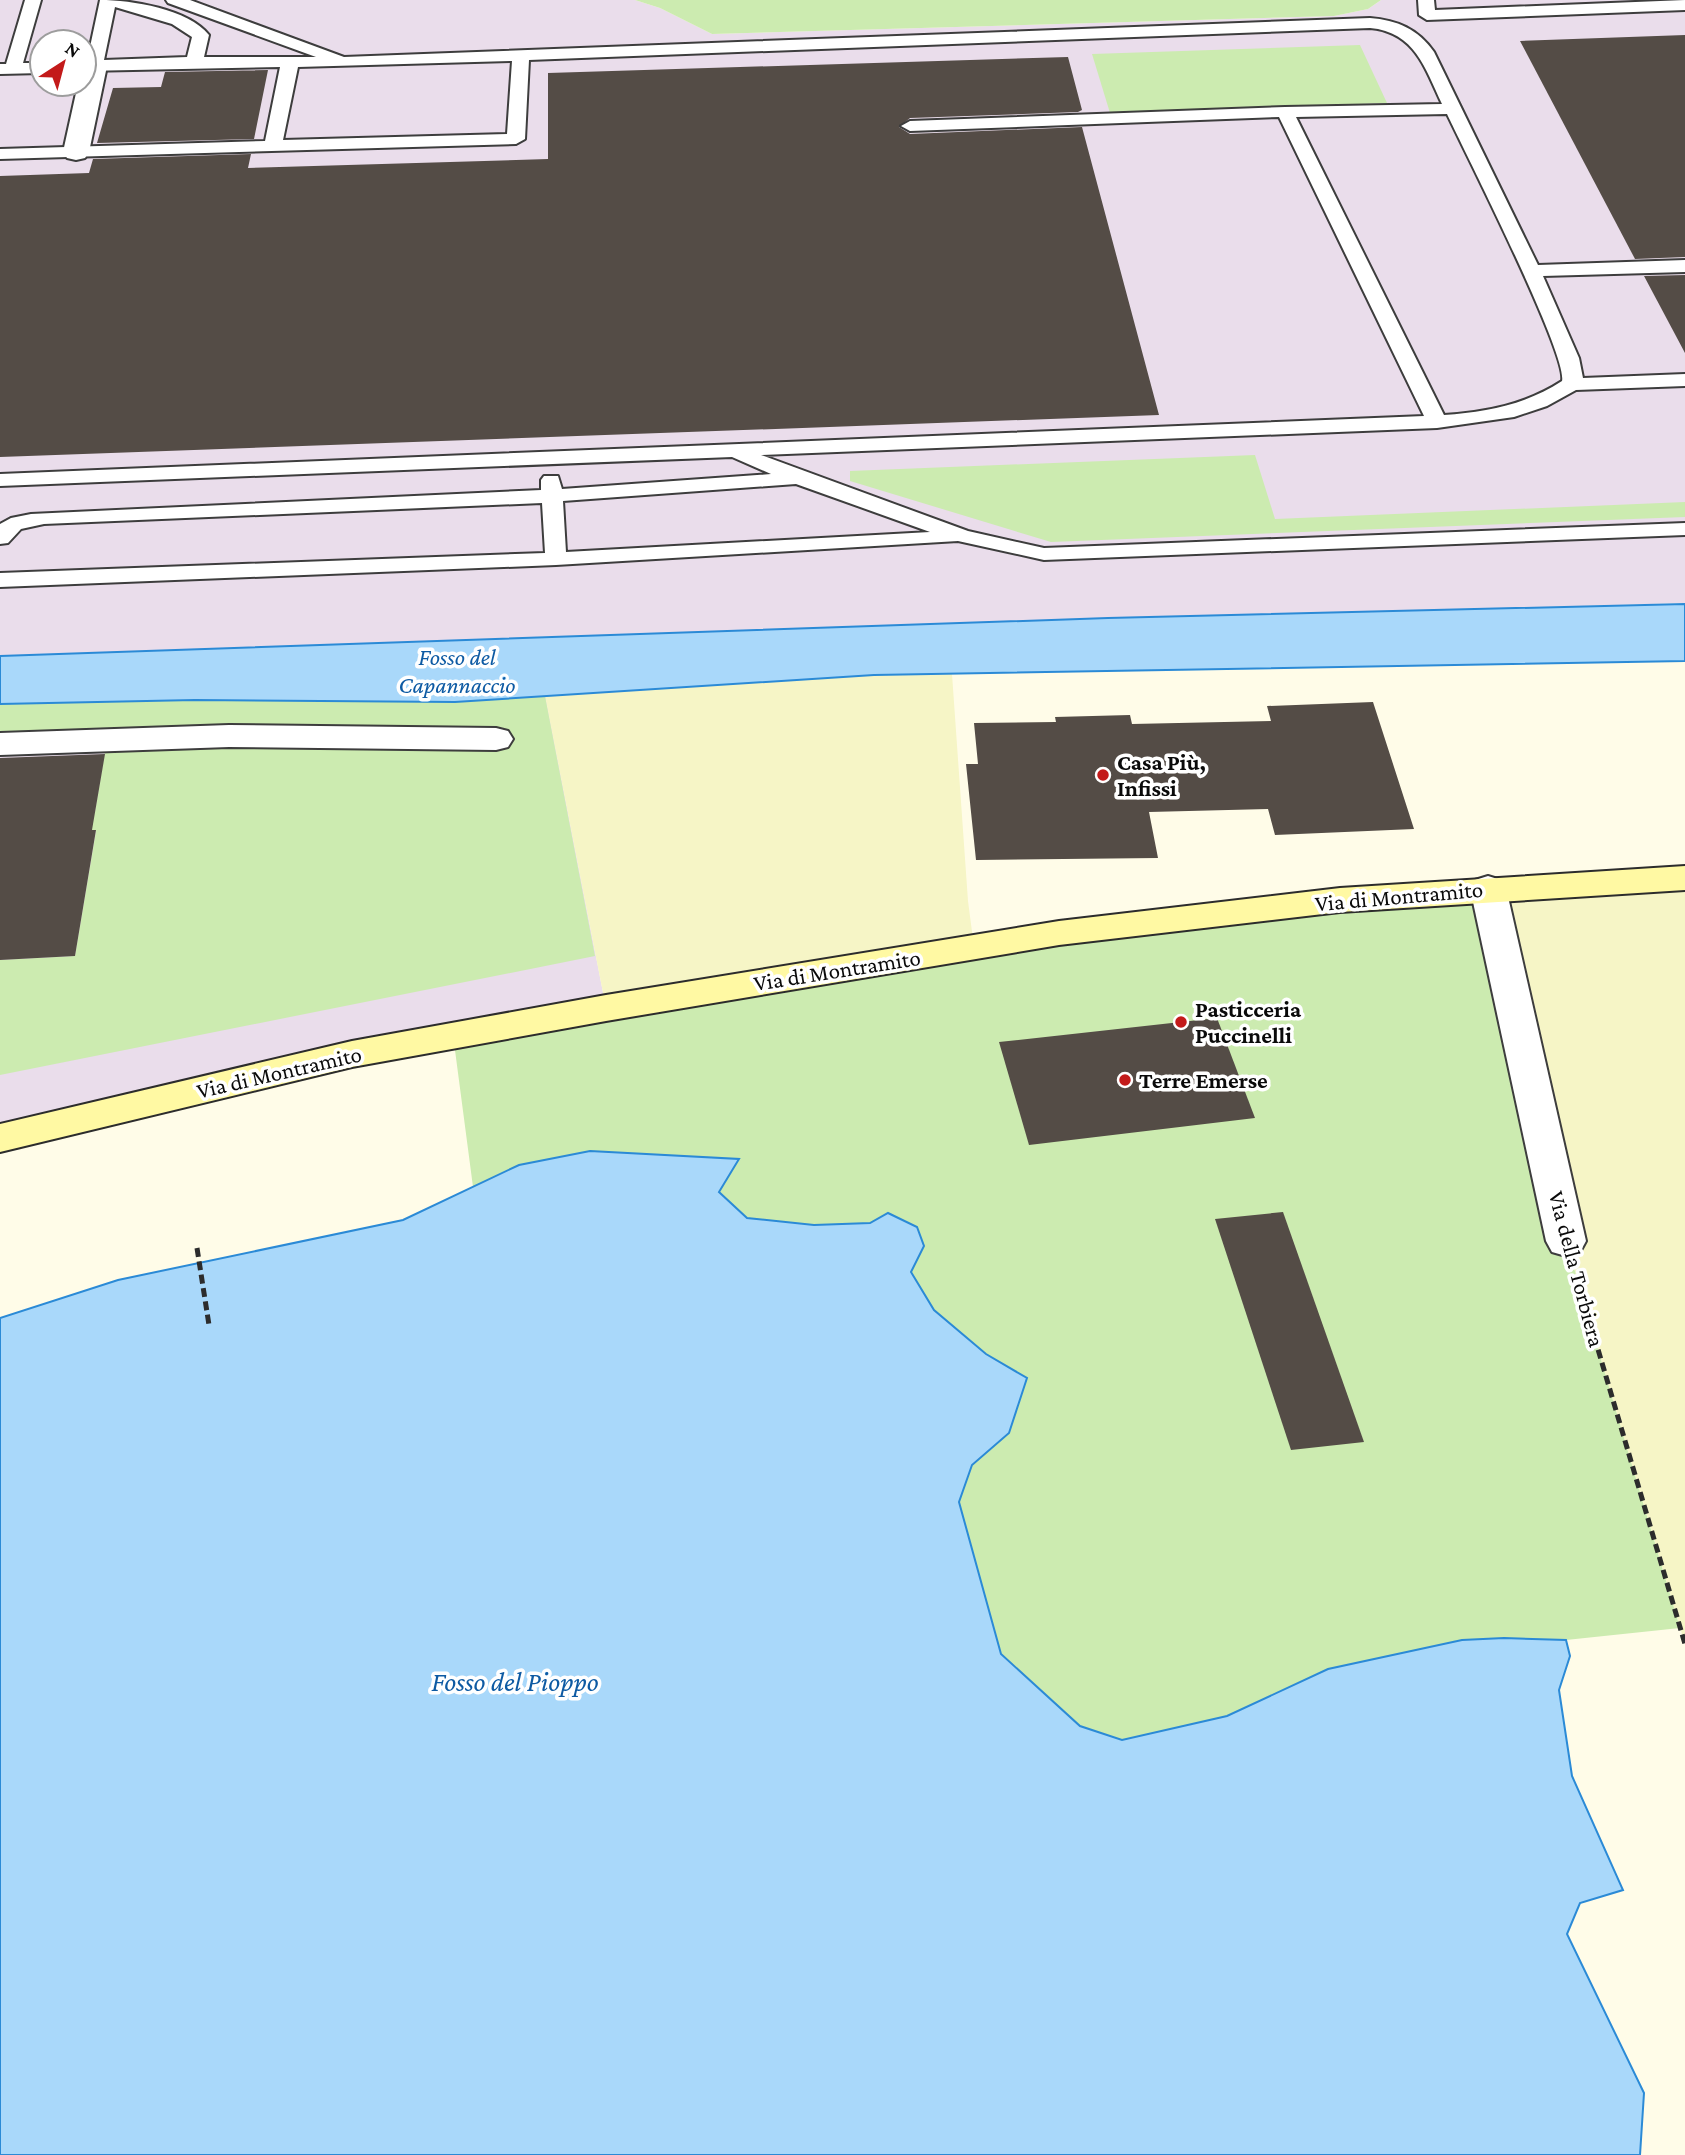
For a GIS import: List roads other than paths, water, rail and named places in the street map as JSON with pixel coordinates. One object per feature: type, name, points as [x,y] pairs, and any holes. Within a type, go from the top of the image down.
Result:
[{"type":"main road","name":"Via di Montramito","points":[[0,1138],[352,1054],[606,1008],[1059,933],[1314,903],[1488,888],[1685,877]]},
{"type":"street","points":[[76,152],[84,98]]},
{"type":"street","points":[[0,744],[229,736],[496,739]]},
{"type":"street","name":"Via della Torbiera","points":[[1488,888],[1566,1241]]},
{"type":"lane","points":[[28,68],[6,69],[33,0]]},
{"type":"lane","points":[[98,36],[109,0],[178,20],[201,35],[194,62]]},
{"type":"lane","points":[[174,0],[308,47],[342,62]]},
{"type":"lane","points":[[1404,31],[1426,8],[1685,5]]},
{"type":"lane","points":[[98,66],[194,62],[342,62],[1370,23],[1390,26],[1404,31],[1419,42],[1426,52],[1531,271],[1569,358],[1573,376],[1571,384]]},
{"type":"lane","points":[[0,154],[516,139],[521,56]]},
{"type":"lane","points":[[273,146],[290,62]]},
{"type":"lane","points":[[910,126],[1285,112],[1454,109]]},
{"type":"lane","points":[[1285,112],[1437,422]]},
{"type":"lane","points":[[1531,271],[1685,266]]},
{"type":"lane","points":[[0,480],[1437,422],[1518,411],[1557,394],[1571,384],[1685,380]]},
{"type":"lane","points":[[732,451],[797,478],[962,536],[1027,552],[1059,555],[1685,529]]},
{"type":"lane","points":[[550,458],[556,559]]},
{"type":"lane","points":[[0,538],[6,527],[44,518],[551,496],[797,478]]},
{"type":"lane","points":[[0,580],[556,559],[962,536]]},
{"type":"water","name":"Fosso del Capannaccio","points":[[1685,604],[1685,661],[874,675],[455,702],[195,700],[0,704],[0,656],[1108,618]]},
{"type":"water","name":"Fosso del Pioppo","points":[[590,1151],[739,1159],[719,1192],[747,1218],[814,1225],[870,1223],[888,1213],[917,1227],[924,1246],[911,1272],[934,1310],[986,1354],[1027,1378],[1009,1433],[972,1465],[959,1502],[1001,1654],[1080,1726],[1122,1740],[1227,1716],[1328,1669],[1462,1640],[1566,1640],[1570,1656],[1559,1690],[1572,1776],[1623,1890],[1580,1903],[1567,1934],[1644,2093],[1640,2155],[0,2155],[0,1318],[118,1280],[403,1220],[519,1165]]},
{"type":"place","name":"Casa Più, Infissi","points":[[1103,775]]},
{"type":"place","name":"Pasticceria Puccinelli","points":[[1181,1022]]},
{"type":"place","name":"Terre Emerse","points":[[1125,1080]]}]
